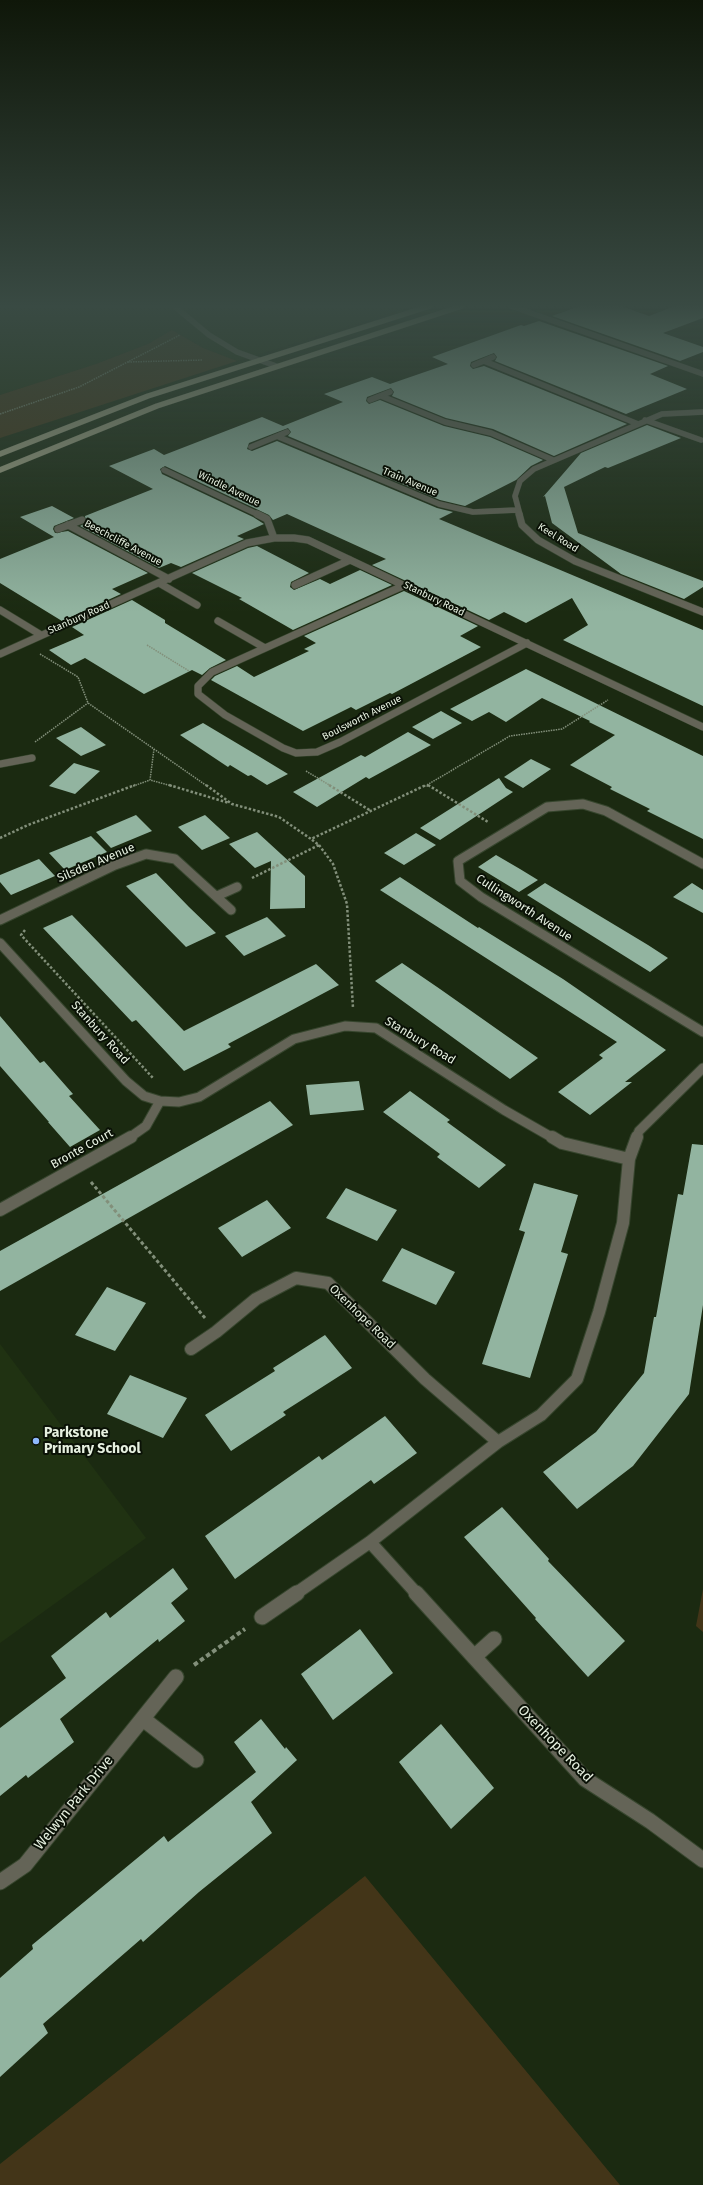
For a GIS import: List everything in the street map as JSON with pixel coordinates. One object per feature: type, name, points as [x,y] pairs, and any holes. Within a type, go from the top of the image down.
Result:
[{"type":"main road","points":[[0,454],[117,408]]},
{"type":"main road","points":[[0,470],[150,408]]},
{"type":"street","points":[[411,408],[446,422],[491,433],[553,460]]},
{"type":"street","points":[[599,408],[638,424]]},
{"type":"street","name":"Keel Road","points":[[703,412],[673,412],[646,420],[553,460],[534,469],[520,481],[515,496],[517,510],[522,525],[538,540],[575,561],[703,612]]},
{"type":"street","points":[[646,420],[701,440]]},
{"type":"street","points":[[251,447],[279,437],[287,432]]},
{"type":"street","name":"Train Avenue","points":[[279,437],[439,504],[473,512],[517,510]]},
{"type":"street","name":"Windle Avenue","points":[[164,470],[267,519],[274,538]]},
{"type":"street","name":"Beechcliffe Avenue","points":[[58,529],[82,520]]},
{"type":"street","name":"Beechcliffe Avenue","points":[[68,525],[168,579]]},
{"type":"street","name":"Stanbury Road","points":[[0,654],[247,543],[274,538],[308,540],[703,727]]},
{"type":"street","points":[[295,585],[350,560]]},
{"type":"street","points":[[159,583],[197,605]]},
{"type":"street","points":[[203,679],[212,672],[405,585]]},
{"type":"street","points":[[0,610],[41,635]]},
{"type":"street","points":[[218,621],[265,648]]},
{"type":"street","name":"Boulsworth Avenue","points":[[203,679],[198,686],[198,694],[220,711],[283,748],[296,753],[312,752],[340,742],[527,643]]},
{"type":"street","points":[[0,764],[32,758]]},
{"type":"street","name":"Cullingworth Avenue","points":[[703,864],[606,811],[583,804],[547,807],[458,861],[460,881],[481,897],[703,1032]]},
{"type":"street","name":"Silsden Avenue","points":[[0,920],[116,865],[146,854],[175,859],[231,910]]},
{"type":"street","points":[[217,896],[237,887]]},
{"type":"street","name":"Stanbury Road","points":[[0,943],[126,1081],[144,1096],[160,1101],[179,1102],[198,1097],[294,1039],[345,1026],[376,1028],[504,1110],[562,1143],[629,1159]]},
{"type":"street","points":[[262,1618],[370,1542],[498,1442],[541,1415],[577,1379],[599,1312],[623,1223],[629,1159],[639,1131],[703,1068]]},
{"type":"street","name":"Bronte Court","points":[[2,1207],[78,1166],[146,1126],[160,1101]]},
{"type":"street","name":"Oxenhope Road","points":[[191,1349],[216,1332],[256,1299],[296,1278],[328,1283],[425,1379],[498,1442]]},
{"type":"street","name":"Oxenhope Road","points":[[370,1542],[585,1779],[650,1821],[703,1860]]},
{"type":"street","points":[[474,1657],[494,1639]]},
{"type":"street","name":"Welwyn Park Drive","points":[[0,1882],[25,1865],[176,1677]]},
{"type":"street","points":[[143,1719],[196,1760]]},
{"type":"path","points":[[0,414],[18,408]]},
{"type":"path","points":[[23,643],[78,677],[88,703],[232,804]]},
{"type":"path","points":[[147,645],[203,679]]},
{"type":"path","points":[[311,839],[427,785],[510,736],[562,729],[625,690]]},
{"type":"path","points":[[32,758],[35,741],[88,703]]},
{"type":"path","points":[[150,780],[154,749]]},
{"type":"path","points":[[312,752],[305,770],[372,811]]},
{"type":"path","points":[[0,838],[28,825],[150,780],[279,817],[320,846],[333,864],[347,904],[355,1027]]},
{"type":"path","points":[[427,785],[506,832]]},
{"type":"path","points":[[237,887],[249,879],[320,846]]},
{"type":"path","points":[[25,908],[32,918],[21,935],[160,1085],[144,1096]]},
{"type":"path","points":[[78,1166],[216,1332]]},
{"type":"path","points":[[176,1677],[262,1618]]},
{"type":"shaded area","points":[[0,408],[92,408],[0,438]]},
{"type":"shaded area","name":"Parkstone Primary School","points":[[0,1344],[146,1538],[0,1643]]},
{"type":"shaded area","points":[[703,1589],[703,1632],[696,1626]]},
{"type":"shaded area","points":[[365,1876],[620,2185],[0,2185],[0,2164]]},
{"type":"building","points":[[328,408],[400,408],[444,426],[490,437],[543,460],[531,466],[516,480],[465,506],[440,500],[288,436],[291,432],[288,428],[249,443],[247,449],[252,451],[277,441],[437,508],[453,512],[439,519],[703,630],[703,706],[563,640],[588,625],[572,598],[526,623],[504,612],[489,620],[372,565],[386,559],[287,514],[273,520],[269,515],[165,466],[160,469],[162,474],[253,517],[264,524],[237,536],[244,539],[181,567],[171,563],[159,568],[80,526],[86,523],[85,516],[153,489],[109,466],[154,449],[164,455],[262,417],[283,426]]},
{"type":"building","points":[[421,408],[587,408],[627,424],[554,456],[493,429],[446,418]]},
{"type":"building","points":[[611,408],[641,408],[626,414]]},
{"type":"building","points":[[647,425],[681,438],[608,468],[605,467],[564,487],[578,533],[703,581],[703,587],[684,599],[621,574],[552,523],[545,496],[543,497],[581,453]]},
{"type":"building","points":[[52,506],[74,518],[54,526],[53,529],[55,533],[68,531],[148,573],[112,589],[121,594],[62,621],[0,583],[0,559],[54,537],[20,517]]},
{"type":"building","points":[[257,546],[309,573],[291,582],[290,587],[294,590],[320,579],[330,584],[360,570],[392,585],[293,630],[239,599],[242,598],[192,573],[248,548]]},
{"type":"building","points":[[404,591],[478,626],[460,636],[481,647],[392,694],[390,693],[356,710],[351,707],[303,731],[211,680],[215,676],[237,666],[254,677],[309,651],[304,649],[316,643],[304,636]]},
{"type":"building","points":[[132,600],[165,620],[165,623],[226,660],[210,668],[202,675],[192,670],[144,694],[85,658],[71,665],[49,650],[84,635],[72,627]]},
{"type":"building","points":[[526,669],[703,756],[703,839],[647,811],[650,809],[610,789],[612,787],[570,765],[615,735],[589,722],[590,721],[542,698],[506,722],[489,712],[472,721],[450,709]]},
{"type":"building","points":[[441,711],[462,723],[433,739],[412,727]]},
{"type":"building","points":[[203,723],[288,774],[267,785],[230,765],[228,767],[180,735]]},
{"type":"building","points":[[81,727],[106,745],[81,756],[56,738]]},
{"type":"building","points":[[408,732],[431,745],[369,779],[366,777],[317,807],[293,792],[361,755],[365,757]]},
{"type":"building","points":[[531,759],[551,769],[523,788],[504,777]]},
{"type":"building","points":[[74,763],[100,771],[75,794],[49,786]]},
{"type":"building","points":[[499,778],[506,788],[513,792],[440,840],[420,828]]},
{"type":"building","points":[[136,815],[152,831],[111,848],[96,832]]},
{"type":"building","points":[[205,815],[230,838],[202,850],[178,827]]},
{"type":"building","points":[[257,832],[305,876],[305,908],[270,909],[271,861],[255,868],[229,844]]},
{"type":"building","points":[[416,833],[436,845],[404,865],[384,853]]},
{"type":"building","points":[[91,836],[107,852],[65,870],[49,853]]},
{"type":"building","points":[[496,855],[538,880],[519,892],[478,867]]},
{"type":"building","points":[[39,859],[55,876],[11,895],[0,882],[0,875]]},
{"type":"building","points":[[156,873],[216,933],[186,947],[126,886]]},
{"type":"building","points":[[400,877],[478,928],[479,927],[563,979],[666,1050],[625,1082],[632,1082],[590,1115],[558,1092],[603,1058],[599,1055],[617,1042],[380,890]]},
{"type":"building","points":[[545,883],[668,958],[650,972],[527,895]]},
{"type":"building","points":[[692,883],[703,890],[703,913],[673,897]]},
{"type":"building","points":[[72,915],[184,1031],[316,964],[339,985],[228,1044],[231,1047],[184,1071],[136,1020],[132,1022],[43,928]]},
{"type":"building","points":[[267,917],[286,936],[244,956],[225,936]]},
{"type":"building","points":[[402,963],[538,1058],[510,1079],[375,981]]},
{"type":"building","points":[[0,1016],[40,1063],[44,1061],[73,1094],[69,1096],[100,1130],[70,1147],[48,1122],[0,1066]]},
{"type":"building","points":[[359,1081],[364,1110],[310,1115],[306,1085]]},
{"type":"building","points":[[410,1091],[450,1120],[447,1122],[506,1165],[479,1188],[437,1157],[440,1154],[383,1112]]},
{"type":"building","points":[[270,1101],[293,1125],[0,1291],[0,1251]]},
{"type":"building","points":[[692,1144],[703,1145],[703,1305],[689,1394],[633,1466],[577,1509],[543,1472],[596,1432],[644,1373],[654,1317],[656,1317],[678,1194],[683,1195]]},
{"type":"building","points":[[534,1183],[578,1195],[561,1252],[568,1254],[530,1378],[482,1364],[525,1232],[519,1230]]},
{"type":"building","points":[[346,1188],[397,1210],[377,1241],[326,1218]]},
{"type":"building","points":[[267,1200],[291,1228],[242,1257],[218,1228]]},
{"type":"building","points":[[402,1248],[455,1272],[436,1305],[382,1281]]},
{"type":"building","points":[[107,1287],[146,1303],[115,1351],[75,1335]]},
{"type":"building","points":[[325,1335],[352,1368],[283,1412],[286,1415],[231,1451],[205,1415],[275,1371],[273,1368]]},
{"type":"building","points":[[130,1375],[187,1398],[163,1438],[107,1414]]},
{"type":"building","points":[[385,1416],[417,1453],[374,1484],[371,1480],[235,1579],[205,1536],[319,1456],[322,1460]]},
{"type":"building","points":[[502,1507],[549,1559],[548,1561],[625,1641],[588,1677],[535,1619],[536,1618],[464,1537]]},
{"type":"building","points":[[173,1568],[188,1589],[171,1603],[185,1621],[159,1642],[158,1639],[60,1719],[74,1742],[28,1778],[26,1775],[0,1796],[0,1728],[66,1678],[51,1656],[106,1612],[110,1618]]},
{"type":"building","points":[[360,1629],[393,1673],[333,1720],[301,1674]]},
{"type":"building","points":[[261,1719],[285,1749],[286,1747],[297,1760],[251,1802],[272,1833],[199,1892],[143,1942],[141,1939],[43,2024],[48,2033],[0,2077],[0,1978],[33,1949],[32,1945],[164,1836],[168,1842],[256,1772],[234,1742]]},
{"type":"building","points":[[441,1724],[494,1788],[451,1829],[399,1762]]},
{"type":"place","name":"Parkstone Primary School","points":[[36,1441]]}]
